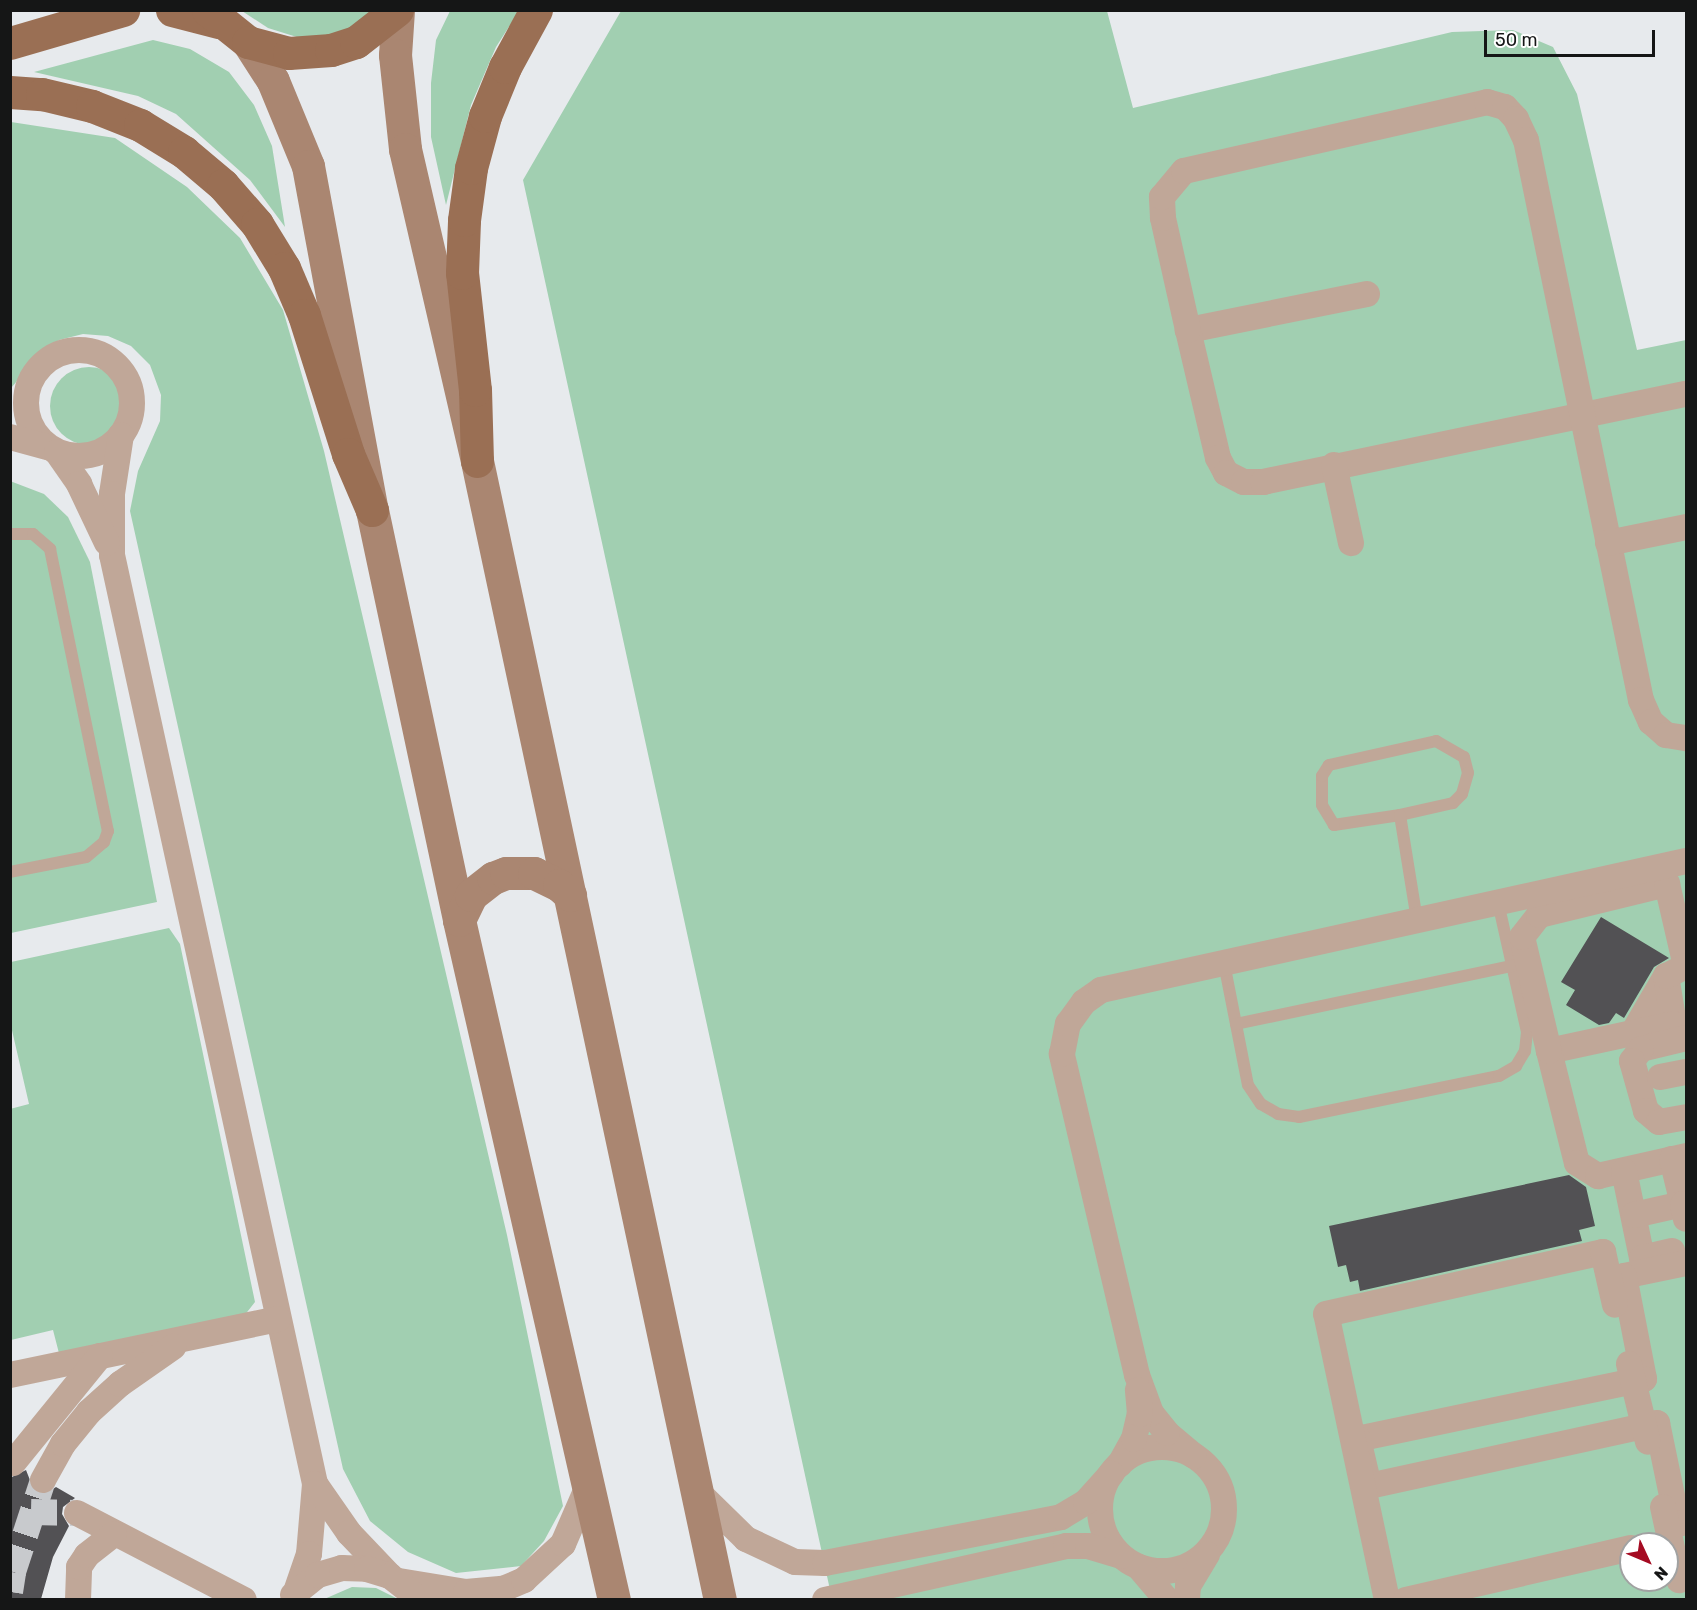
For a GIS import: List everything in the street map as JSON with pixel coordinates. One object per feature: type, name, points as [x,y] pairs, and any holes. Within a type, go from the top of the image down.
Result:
[{"type":"main road","points":[[10,43],[123,10]]},
{"type":"main road","points":[[172,10],[213,16],[248,42],[289,53],[331,50],[356,42],[397,10]]},
{"type":"main road","points":[[477,461],[475,390],[462,273],[465,210],[485,116],[505,67],[536,10]]},
{"type":"main road","points":[[10,92],[42,94],[92,106],[140,125],[184,152],[223,185],[257,224],[284,268],[304,315],[348,453],[372,510]]},
{"type":"street","points":[[397,10],[395,55],[405,149],[477,461],[720,1599]]},
{"type":"street","points":[[248,42],[283,102],[308,166],[372,510],[459,920],[590,1481],[615,1599]]},
{"type":"street","points":[[1686,394],[1581,416],[1335,465],[1263,482],[1244,482],[1226,473],[1218,458],[1163,218],[1162,197],[1184,171],[1487,102],[1511,113],[1526,140],[1581,416],[1641,700],[1651,722],[1665,735],[1686,738]]},
{"type":"street","points":[[1188,330],[1367,294]]},
{"type":"street","points":[[10,394],[33,376],[45,361],[62,351],[82,349],[100,353],[116,364],[128,380],[132,398],[130,417],[121,435],[112,494],[112,555]]},
{"type":"street","points":[[33,376],[26,394],[27,414],[34,432],[53,449],[88,501],[112,555],[315,1484],[309,1554],[293,1594]]},
{"type":"street","points":[[10,437],[78,456],[99,452],[121,435]]},
{"type":"street","points":[[1335,465],[1351,543]]},
{"type":"street","points":[[1608,543],[1686,527]]},
{"type":"street","points":[[1187,1599],[1188,1587],[1221,1529],[1224,1508],[1220,1488],[1210,1470],[1167,1433],[1151,1413],[1137,1375],[1062,1054],[1068,1024],[1084,1002],[1101,990],[1686,861]]},
{"type":"street","points":[[459,920],[471,895],[493,878],[506,873],[541,875],[570,895]]},
{"type":"street","points":[[1549,1051],[1674,1024],[1679,969],[1666,884],[1539,915],[1522,938],[1549,1051],[1576,1163],[1598,1176],[1679,1157],[1685,1208],[1634,1215]]},
{"type":"street","points":[[1686,1038],[1641,1048],[1632,1061],[1646,1111],[1659,1122],[1686,1117]]},
{"type":"street","points":[[1660,1077],[1686,1072]]},
{"type":"street","points":[[1624,1171],[1642,1258],[1686,1248]]},
{"type":"street","points":[[1386,1599],[1326,1314],[1603,1252],[1633,1381],[1672,1532]]},
{"type":"street","points":[[1644,1425],[1369,1486],[1358,1439],[1644,1379],[1624,1276],[1686,1263]]},
{"type":"street","points":[[10,1376],[278,1319]]},
{"type":"street","points":[[42,1480],[63,1444],[89,1412],[128,1377],[189,1338]]},
{"type":"street","points":[[13,1462],[100,1356]]},
{"type":"street","points":[[1137,1375],[1140,1414],[1134,1439],[1103,1490],[1101,1517],[1109,1542],[1167,1599]]},
{"type":"street","points":[[696,1490],[746,1539],[795,1562],[825,1563],[1061,1517],[1086,1502],[1116,1469],[1148,1449],[1172,1449],[1194,1456]]},
{"type":"street","points":[[293,1594],[318,1575],[342,1568],[367,1569],[395,1579],[466,1592],[503,1589],[524,1580],[563,1544],[590,1481]]},
{"type":"street","points":[[315,1484],[349,1533],[395,1579],[419,1599]]},
{"type":"street","points":[[77,1513],[244,1599]]},
{"type":"street","points":[[78,1599],[79,1567],[114,1534]]},
{"type":"street","points":[[825,1599],[1066,1546],[1088,1546],[1158,1572],[1178,1569],[1196,1561],[1211,1547]]},
{"type":"street","points":[[1406,1599],[1619,1551]]},
{"type":"street","points":[[1679,1566],[1683,1586]]},
{"type":"lane","points":[[10,534],[33,534],[50,549],[108,831],[104,842],[86,857],[10,872]]},
{"type":"lane","points":[[1436,741],[1464,757],[1468,773],[1462,794],[1453,803],[1400,814],[1334,825],[1322,804],[1322,776],[1329,765],[1436,741]]},
{"type":"lane","points":[[1400,814],[1417,920]]},
{"type":"lane","points":[[1224,963],[1248,1085],[1261,1104],[1278,1114],[1299,1117],[1499,1076],[1516,1066],[1525,1051],[1527,1032],[1497,902]]},
{"type":"lane","points":[[1236,1024],[1512,966]]},
{"type":"green space","points":[[242,11],[381,11],[338,35],[300,38],[268,28]]},
{"type":"green space","points":[[450,11],[519,11],[496,47],[471,105],[446,205],[431,137],[431,83],[436,40]]},
{"type":"green space","points":[[621,11],[1107,11],[1133,108],[1452,32],[1513,30],[1553,47],[1577,94],[1637,350],[1686,340],[1686,1599],[832,1599],[523,180]]},
{"type":"green space","points":[[153,40],[190,49],[229,72],[254,105],[272,146],[285,227],[250,180],[176,114],[138,96],[34,72]]},
{"type":"green space","points":[[11,122],[115,138],[187,187],[240,238],[283,310],[324,451],[507,1235],[563,1506],[544,1541],[521,1566],[456,1573],[408,1552],[370,1521],[343,1469],[130,511],[138,471],[160,421],[161,395],[150,365],[131,346],[108,336],[83,334],[59,340],[42,352],[11,388]]},
{"type":"green space","points":[[89,367],[104,370],[117,378],[125,391],[128,406],[125,421],[117,434],[104,442],[89,445],[74,442],[61,434],[53,421],[50,406],[53,391],[61,378],[74,370]]},
{"type":"green space","points":[[10,481],[44,494],[68,517],[90,562],[157,902],[11,933]]},
{"type":"green space","points":[[169,928],[180,944],[255,1302],[244,1316],[61,1361],[53,1330],[11,1340],[10,1109],[29,1104],[11,1026],[11,962]]},
{"type":"green space","points":[[352,1587],[376,1588],[400,1600],[322,1600]]},
{"type":"building","points":[[1601,917],[1669,958],[1654,967],[1624,1018],[1616,1013],[1609,1023],[1599,1025],[1566,1005],[1575,990],[1561,982]]},
{"type":"building","points":[[1569,1175],[1586,1187],[1595,1226],[1579,1230],[1582,1241],[1360,1291],[1358,1280],[1350,1282],[1346,1265],[1338,1267],[1329,1226]]},
{"type":"building","points":[[26,1470],[35,1493],[44,1495],[56,1487],[75,1498],[63,1507],[62,1514],[69,1526],[53,1557],[41,1599],[10,1599],[10,1478]]},
{"type":"tunnel","points":[[10,1592],[13,1572],[43,1480]]},
{"type":"tunnel","points":[[31,1512],[77,1513]]}]
